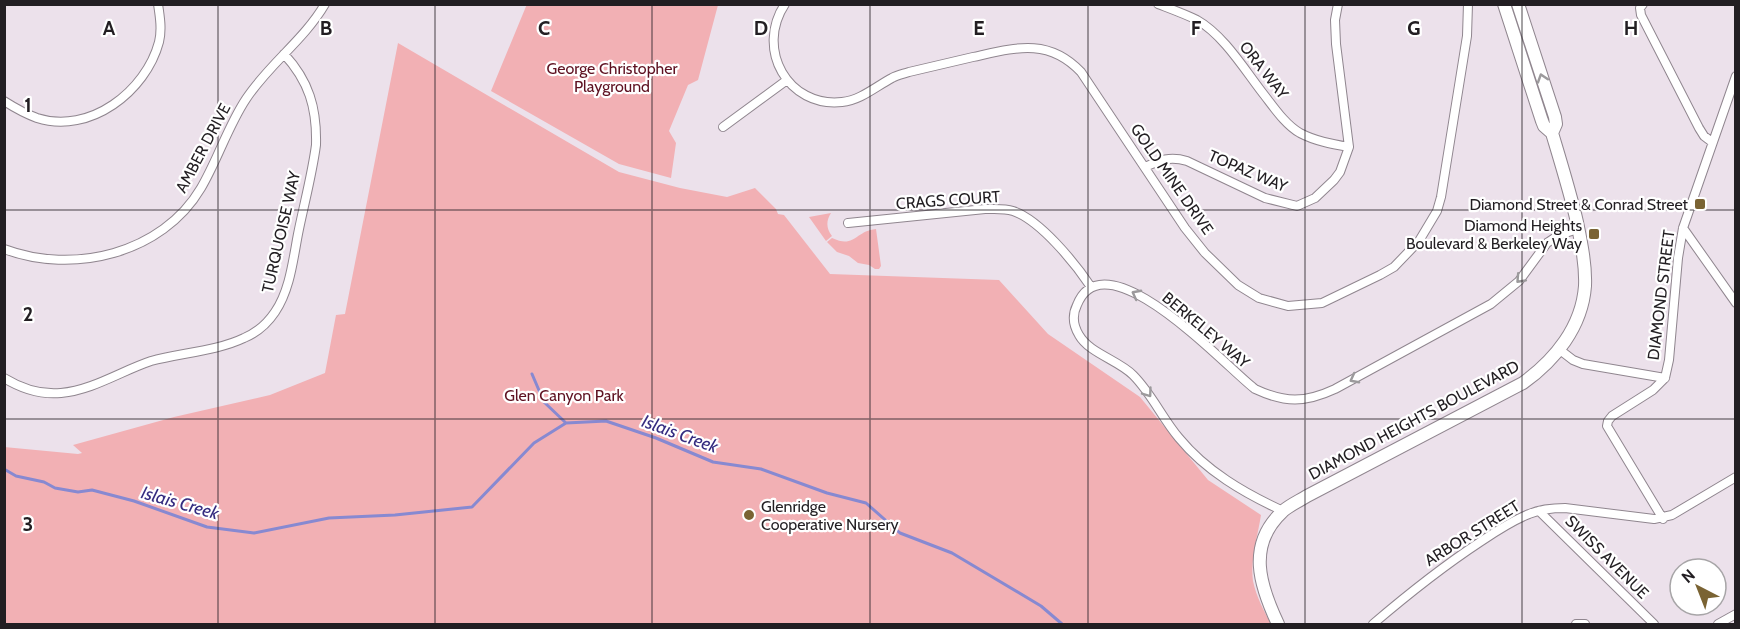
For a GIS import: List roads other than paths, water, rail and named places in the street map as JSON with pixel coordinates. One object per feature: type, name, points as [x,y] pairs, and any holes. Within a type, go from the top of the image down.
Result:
[{"type":"main road","name":"DIAMOND HEIGHTS BOULEVARD","points":[[1278,624],[1266,599],[1259,563],[1268,530],[1283,512],[1306,496],[1509,391],[1534,375],[1560,350],[1575,325],[1585,286],[1578,229],[1552,133],[1542,121],[1504,4]]},
{"type":"main road","name":"DIAMOND HEIGHTS BOULEVARD","points":[[1518,4],[1555,117],[1556,124],[1552,133]]},
{"type":"street","points":[[4,101],[38,118],[55,121],[72,121],[104,111],[128,94],[138,83],[155,54],[160,28],[158,4]]},
{"type":"street","name":"AMBER DRIVE","points":[[4,249],[36,258],[73,261],[129,248],[164,228],[179,216],[201,188],[256,84],[313,23],[325,4]]},
{"type":"street","name":"GOLD MINE DRIVE","points":[[785,4],[777,18],[774,30],[775,57],[787,80],[805,95],[819,100],[833,102],[854,100],[893,78],[909,72],[1010,48],[1041,48],[1063,57],[1081,72],[1185,228],[1205,253],[1238,285],[1259,298],[1288,306],[1322,303],[1380,275],[1394,267],[1419,242],[1437,211],[1441,197],[1467,36],[1468,4]]},
{"type":"street","name":"ORA WAY","points":[[1158,4],[1198,21],[1212,31],[1271,104],[1298,132],[1312,138],[1349,147]]},
{"type":"street","name":"TOPAZ WAY","points":[[1145,167],[1159,160],[1177,158],[1265,198],[1297,206],[1315,198],[1340,172],[1349,147],[1336,44],[1335,20],[1338,4]]},
{"type":"street","points":[[1642,4],[1641,15],[1699,128],[1712,142]]},
{"type":"street","name":"TURQUOISE WAY","points":[[4,378],[31,391],[62,393],[99,382],[152,361],[242,340],[266,324],[275,312],[287,285],[316,144],[316,128],[310,95],[304,79],[284,54]]},
{"type":"street","name":"DIAMOND STREET","points":[[1560,350],[1583,364],[1665,378],[1683,228],[1736,76]]},
{"type":"street","points":[[723,127],[787,80]]},
{"type":"street","name":"CRAGS COURT","points":[[848,223],[985,209],[1014,212],[1037,226],[1072,261],[1090,286]]},
{"type":"street","points":[[1683,228],[1736,303]]},
{"type":"street","name":"BERKELEY WAY","points":[[1090,286],[1112,284],[1123,287],[1159,307],[1255,389],[1282,399],[1308,399],[1335,390],[1491,304],[1519,281],[1547,243],[1559,235],[1578,229]]},
{"type":"street","points":[[1090,286],[1083,293],[1074,312],[1077,333],[1083,341],[1132,373],[1151,396],[1178,437],[1204,464],[1239,488],[1283,512]]},
{"type":"street","points":[[1665,378],[1653,390],[1612,416],[1607,426],[1664,519],[1736,477]]},
{"type":"street","name":"ARBOR STREET","points":[[1373,624],[1454,559],[1517,519],[1539,511],[1565,508],[1664,519]]},
{"type":"street","name":"SWISS AVENUE","points":[[1539,511],[1654,624]]},
{"type":"street","points":[[1718,624],[1736,614]]},
{"type":"street","points":[[1576,624],[1585,624]]},
{"type":"waterway","points":[[532,374],[544,402],[566,423]]},
{"type":"waterway","name":"Islais Creek","points":[[4,469],[16,476],[44,482],[55,488],[78,492],[92,490],[134,501],[207,527],[254,533],[329,518],[395,515],[472,507],[534,443],[566,423],[606,421],[656,438],[713,462],[761,469],[827,493],[866,503],[900,533],[952,553],[1041,606],[1062,624]]},
{"type":"place","name":"Diamond Street & Conrad Street","points":[[1700,204]]},
{"type":"place","name":"Diamond Heights Boulevard & Berkeley Way","points":[[1594,234]]},
{"type":"place","name":"Glenridge Cooperative Nursery","points":[[749,515]]},
{"type":"park label","name":"George Christopher Playground","points":[[612,77]]},
{"type":"park label","name":"Glen Canyon Park","points":[[564,395]]}]
